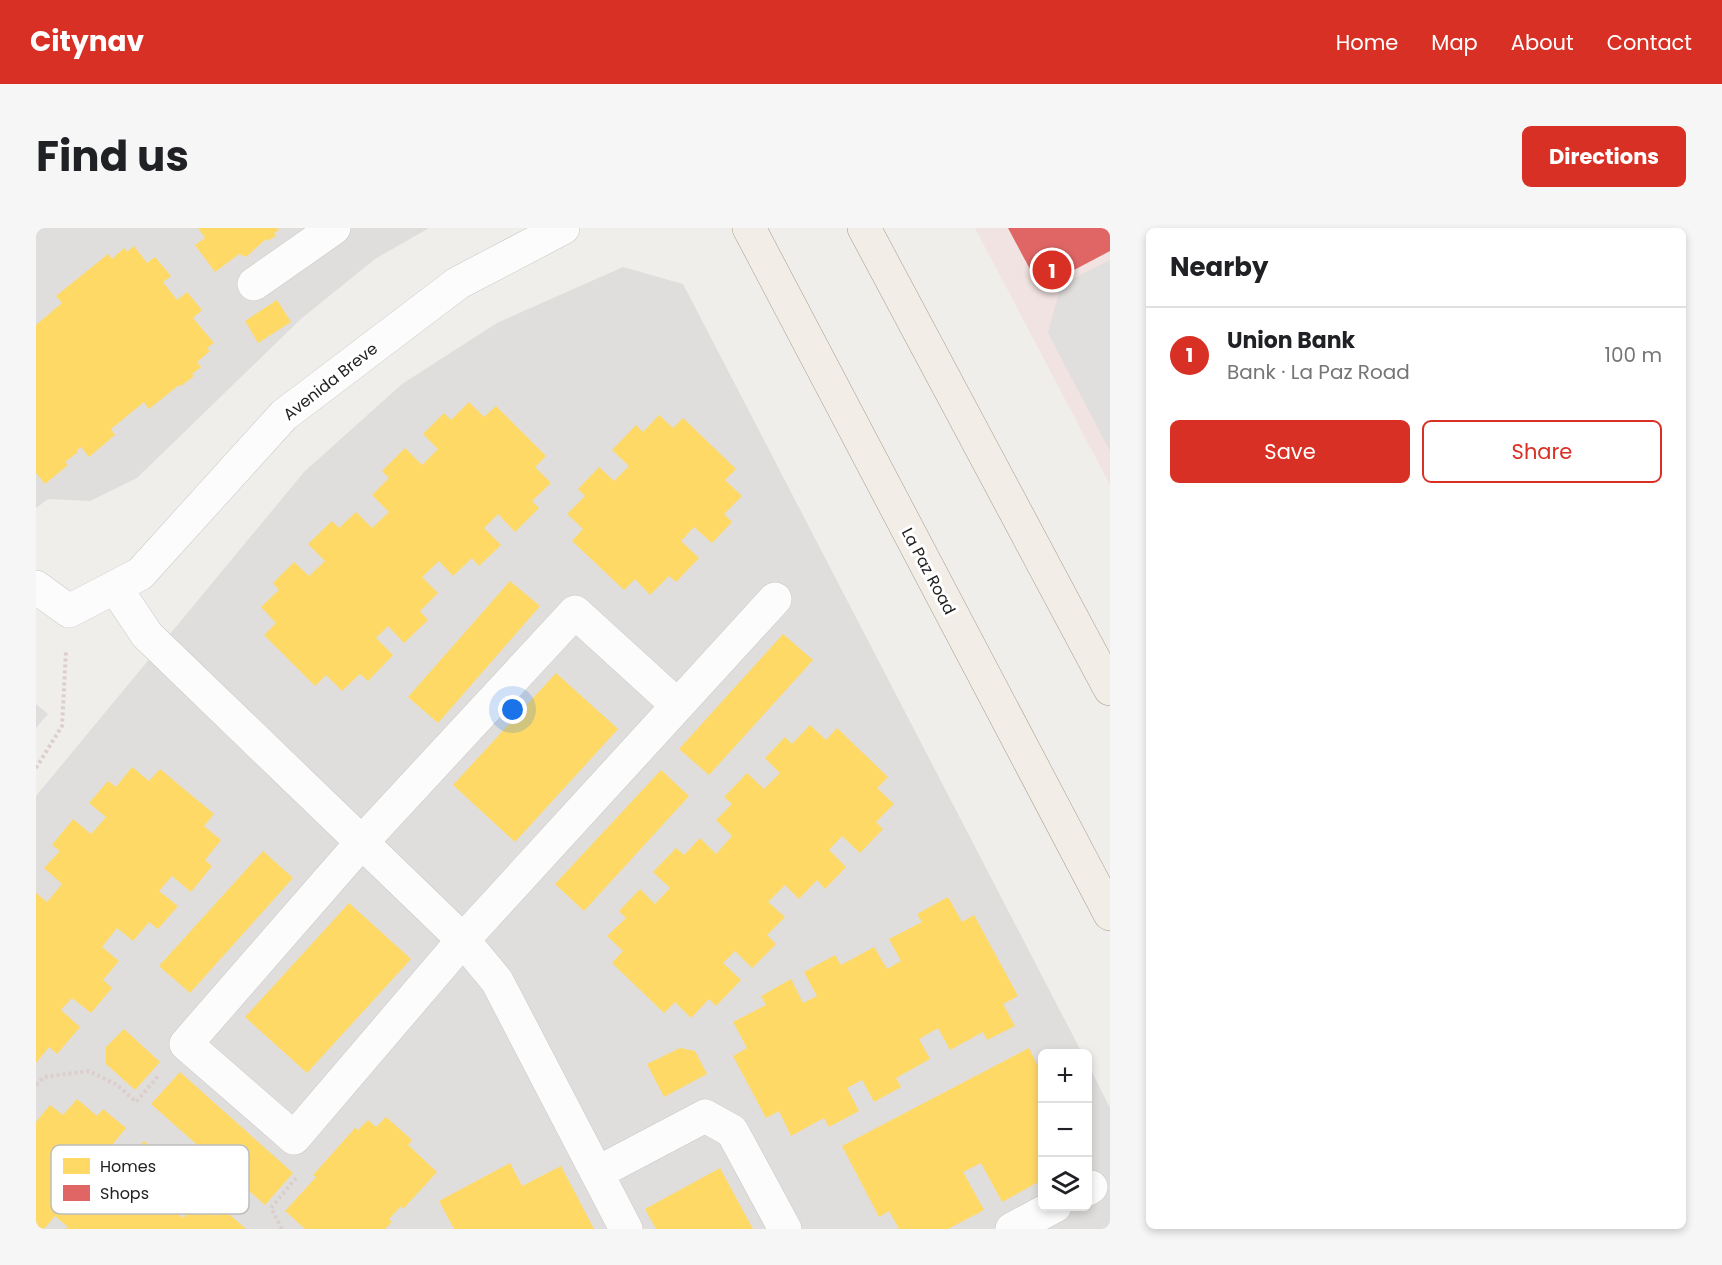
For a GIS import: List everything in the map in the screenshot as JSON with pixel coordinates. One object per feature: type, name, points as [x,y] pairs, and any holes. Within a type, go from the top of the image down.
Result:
[{"type":"main road","name":"La Paz Road","points":[[749,228],[1110,914]]},
{"type":"main road","points":[[864,228],[1110,689]]},
{"type":"street","points":[[254,284],[334,228]]},
{"type":"street","name":"Avenida Breve","points":[[69,611],[140,574],[284,415],[458,283],[563,228]]},
{"type":"street","points":[[36,587],[69,611]]},
{"type":"street","points":[[115,587],[147,635],[463,940],[497,981],[626,1229]]},
{"type":"street","points":[[677,705],[575,612],[362,842],[186,1044],[294,1138],[463,940],[775,598]]},
{"type":"street","points":[[597,1173],[705,1116],[732,1131],[785,1229]]},
{"type":"street","points":[[1012,1229],[1046,1211]]},
{"type":"path","points":[[36,768],[62,726],[69,611]]},
{"type":"path","points":[[36,1085],[44,1077],[89,1071],[117,1085],[136,1102],[186,1044]]},
{"type":"path","points":[[282,1229],[271,1208],[300,1174],[294,1138]]},
{"type":"shaded area","points":[[36,228],[429,228],[375,259],[302,318],[137,478],[90,501],[48,499],[36,508]]},
{"type":"shaded area","points":[[975,228],[1110,228],[1110,485]]},
{"type":"shaded area","points":[[1110,260],[1110,451],[1048,333],[1061,285]]},
{"type":"shaded area","points":[[623,267],[683,284],[1080,1049],[1038,1049],[1038,1211],[1092,1211],[1092,1072],[1110,1108],[1110,1229],[36,1229],[36,796],[304,472],[402,384],[497,323]]},
{"type":"shaded area","points":[[36,704],[48,714],[36,728]]},
{"type":"building: Homes","points":[[198,228],[278,228],[279,230],[274,233],[276,236],[267,241],[266,239],[246,257],[239,254],[215,272],[195,245],[205,238]]},
{"type":"building: Homes","points":[[134,246],[147,263],[155,257],[171,276],[163,282],[177,300],[187,292],[202,310],[193,318],[214,343],[207,348],[210,351],[197,362],[201,367],[192,374],[194,376],[149,409],[144,402],[111,429],[115,435],[89,457],[81,447],[65,462],[68,465],[45,484],[36,473],[36,325],[62,303],[56,296],[108,254],[112,259],[124,248],[127,252]]},
{"type":"building: Homes","points":[[277,300],[291,322],[258,343],[245,321]]},
{"type":"building: Homes","points":[[469,402],[484,417],[496,406],[546,456],[535,467],[551,483],[532,501],[539,508],[515,532],[498,514],[484,528],[501,545],[479,566],[472,558],[453,576],[439,561],[422,577],[438,593],[420,611],[428,620],[404,643],[388,626],[376,638],[393,655],[368,681],[360,674],[342,691],[326,675],[315,686],[264,635],[276,623],[261,607],[279,590],[273,583],[294,562],[309,576],[325,561],[308,544],[332,521],[339,528],[356,512],[372,528],[389,512],[372,495],[389,478],[382,471],[405,448],[422,465],[438,449],[423,434],[444,413],[451,420]]},
{"type":"building: Homes","points":[[659,415],[673,428],[683,418],[736,469],[725,480],[742,496],[724,514],[732,522],[712,543],[694,527],[681,541],[699,558],[676,582],[669,576],[650,595],[635,579],[624,590],[572,541],[583,529],[567,514],[585,496],[578,489],[599,467],[614,481],[629,466],[612,450],[636,425],[643,432]]},
{"type":"building: Homes","points":[[510,581],[540,606],[438,723],[408,697]]},
{"type":"building: Homes","points":[[783,634],[813,660],[709,775],[679,749]]},
{"type":"building: Homes","points":[[556,673],[618,729],[515,842],[453,785]]},
{"type":"building: Homes","points":[[810,725],[826,740],[837,728],[888,777],[877,788],[894,804],[876,822],[883,829],[860,853],[842,836],[829,850],[846,867],[825,889],[817,880],[799,899],[785,885],[768,902],[785,917],[767,935],[776,944],[752,968],[735,951],[723,963],[741,980],[716,1006],[709,999],[691,1018],[675,1002],[664,1013],[612,963],[623,951],[607,936],[626,918],[619,911],[640,889],[655,904],[670,888],[653,872],[676,848],[684,855],[700,838],[716,854],[732,836],[716,820],[732,804],[724,797],[747,773],[764,789],[780,773],[765,758],[785,737],[792,744]]},
{"type":"building: Homes","points":[[132,767],[149,781],[160,769],[214,814],[204,826],[221,840],[205,860],[212,866],[191,892],[172,876],[159,891],[178,906],[158,929],[149,922],[133,941],[117,928],[102,947],[119,961],[103,980],[112,988],[91,1013],[72,998],[61,1010],[80,1027],[57,1054],[49,1047],[36,1063],[36,893],[47,902],[62,884],[44,868],[60,851],[52,845],[73,819],[91,834],[106,817],[89,803],[108,781],[116,787]]},
{"type":"building: Homes","points":[[661,770],[689,796],[584,911],[555,884]]},
{"type":"building: Homes","points":[[263,851],[293,878],[190,993],[159,966]]},
{"type":"building: Homes","points":[[948,897],[962,922],[974,915],[1018,996],[1003,1004],[1015,1026],[987,1040],[983,1032],[950,1050],[938,1028],[919,1039],[930,1059],[896,1078],[901,1087],[874,1102],[862,1080],[847,1088],[859,1111],[829,1127],[824,1118],[791,1136],[779,1111],[766,1118],[733,1056],[747,1048],[733,1022],[766,1005],[761,996],[791,979],[803,1003],[817,996],[804,972],[835,955],[841,965],[874,947],[887,969],[901,961],[889,939],[922,922],[917,914]]},
{"type":"building: Homes","points":[[349,903],[411,959],[307,1073],[245,1017]]},
{"type":"building: Homes","points":[[124,1029],[160,1062],[135,1090],[106,1064],[106,1047]]},
{"type":"building: Homes","points":[[680,1048],[695,1051],[707,1074],[664,1097],[647,1064]]},
{"type":"building: Homes","points":[[1029,1048],[1038,1067],[1038,1182],[1002,1202],[981,1163],[963,1172],[984,1210],[948,1229],[899,1229],[889,1211],[879,1217],[842,1146]]},
{"type":"building: Homes","points":[[180,1072],[293,1173],[265,1205],[249,1191],[249,1145],[197,1145],[151,1104]]},
{"type":"building: Homes","points":[[77,1099],[97,1116],[103,1109],[126,1128],[112,1145],[51,1145],[51,1214],[178,1214],[183,1218],[187,1214],[214,1214],[216,1216],[229,1214],[246,1229],[66,1229],[68,1227],[55,1216],[44,1229],[36,1229],[36,1122],[50,1105],[63,1115]]},
{"type":"building: Homes","points":[[386,1117],[412,1140],[408,1145],[437,1172],[403,1209],[401,1206],[389,1219],[392,1222],[385,1229],[305,1229],[285,1211],[316,1177],[313,1175],[355,1128],[358,1130],[368,1120],[376,1127]]},
{"type":"building: Homes","points":[[510,1163],[522,1186],[561,1166],[594,1229],[454,1229],[439,1201]]},
{"type":"building: Homes","points":[[720,1168],[753,1229],[656,1229],[645,1209]]},
{"type":"building: Shops","points":[[1008,228],[1110,228],[1110,251],[1040,288]]},
{"type":"place","name":"Union Bank","points":[[1052,270]]}]
